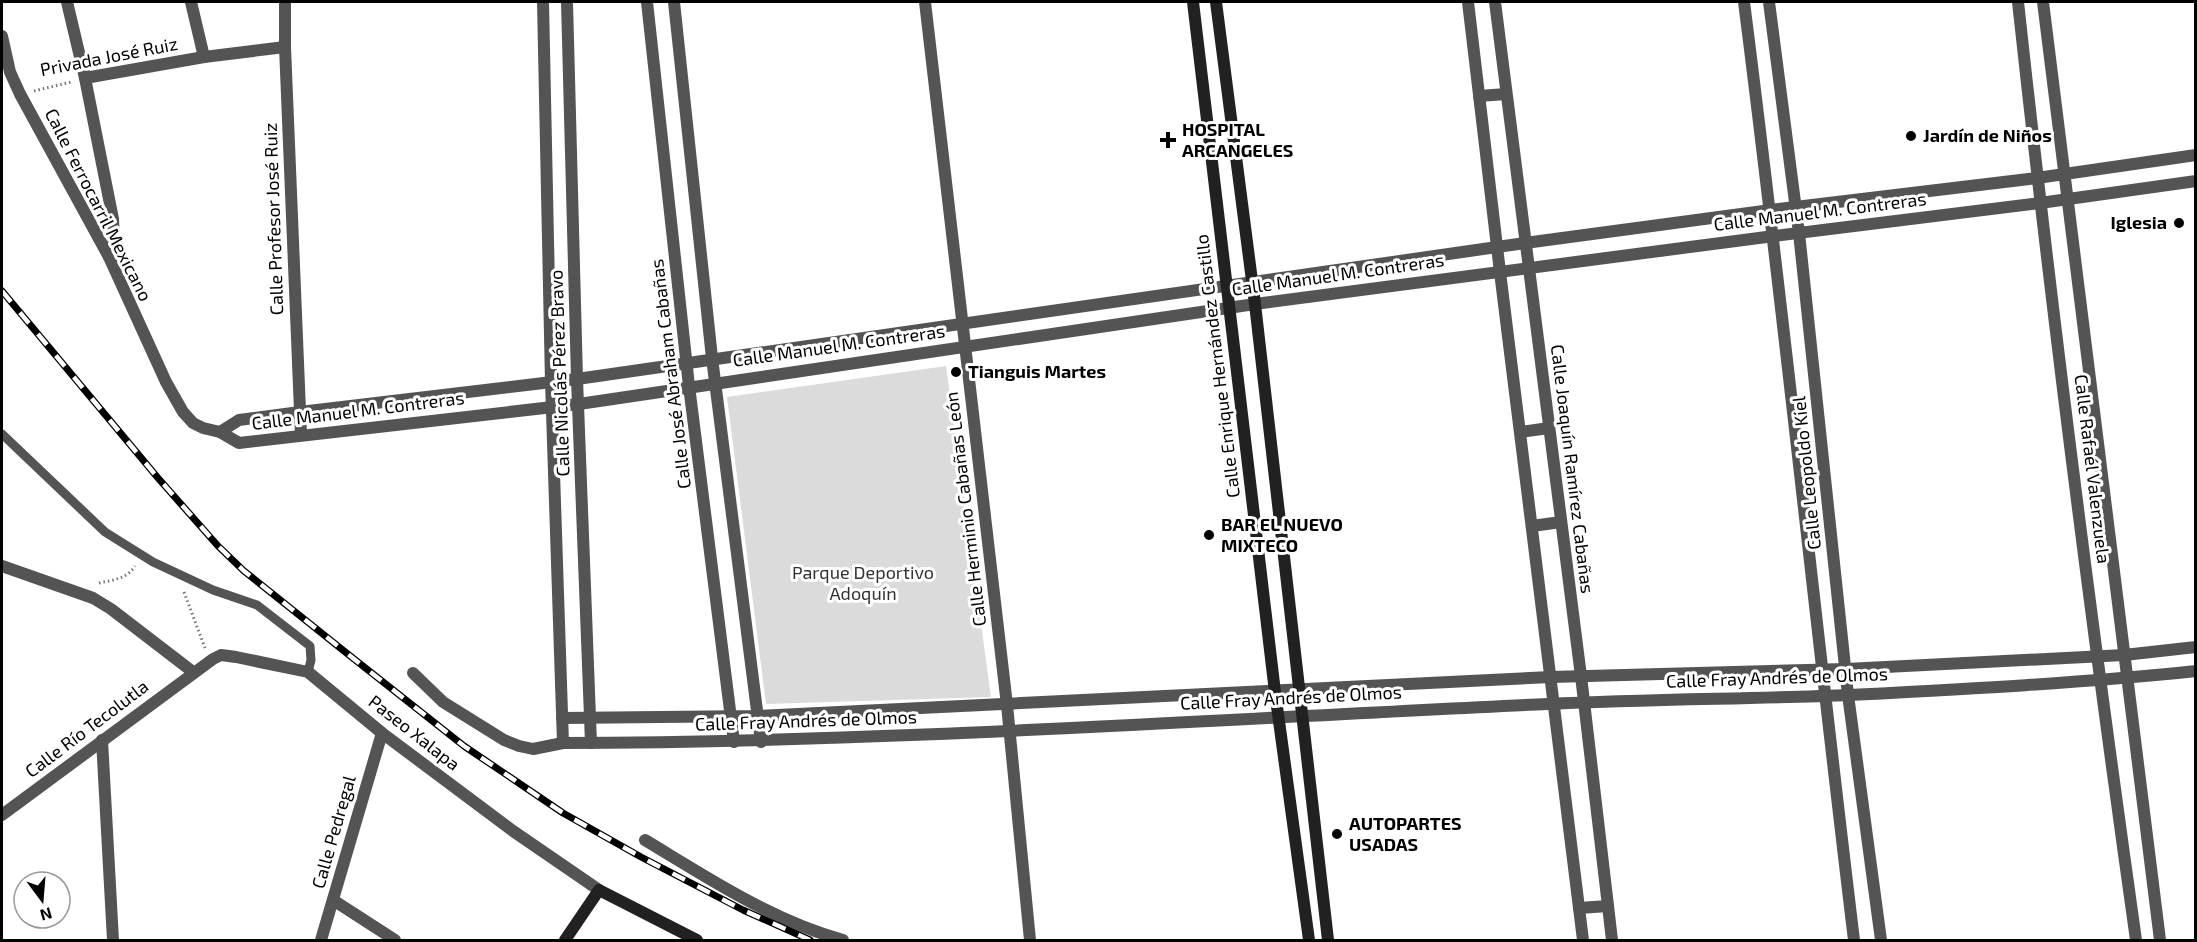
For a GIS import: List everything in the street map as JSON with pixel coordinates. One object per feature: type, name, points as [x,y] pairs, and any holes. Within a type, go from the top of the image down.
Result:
[{"type":"main road","name":"Calle Enrique Hernández Castillo","points":[[1192,2],[1275,692],[1309,940]]},
{"type":"main road","points":[[1216,2],[1255,304],[1328,940]]},
{"type":"main road","points":[[565,940],[599,890],[697,940]]},
{"type":"street","points":[[67,2],[85,78],[112,219],[114,239],[109,257]]},
{"type":"street","name":"Privada José Ruiz","points":[[191,2],[204,57]]},
{"type":"street","name":"Calle Profesor José Ruiz","points":[[285,2],[301,435]]},
{"type":"street","name":"Calle Nicolás Pérez Bravo","points":[[543,2],[551,382],[563,743]]},
{"type":"street","name":"Calle Nicolás Pérez Bravo","points":[[567,2],[577,379],[591,743]]},
{"type":"street","name":"Calle José Abraham Cabañas","points":[[646,2],[689,386],[734,742]]},
{"type":"street","points":[[674,2],[712,358],[762,742]]},
{"type":"street","name":"Calle Herminio Cabañas León","points":[[925,2],[1010,731],[1030,940]]},
{"type":"street","points":[[1468,2],[1583,940]]},
{"type":"street","name":"Calle Joaquín Ramírez Cabañas","points":[[1495,2],[1581,676],[1612,940]]},
{"type":"street","name":"Calle Leopoldo Kiel","points":[[1744,2],[1771,210],[1821,670],[1854,940]]},
{"type":"street","name":"Calle Leopoldo Kiel","points":[[1768,2],[1796,207],[1848,695],[1881,940]]},
{"type":"street","name":"Calle Rafaél Valenzuela","points":[[2018,2],[2040,203],[2097,656],[2136,940]]},
{"type":"street","name":"Calle Rafaél Valenzuela","points":[[2043,2],[2160,940]]},
{"type":"street","name":"Calle Ferrocarril Mexicano","points":[[2,36],[10,72],[20,94],[109,257],[166,382],[183,412],[193,423],[220,432]]},
{"type":"street","name":"Privada José Ruiz","points":[[85,78],[204,57],[285,47]]},
{"type":"street","points":[[1479,96],[1506,94]]},
{"type":"street","name":"Calle Manuel M. Contreras","points":[[2196,155],[2037,178],[1525,243],[577,379],[239,420],[220,432],[239,442],[579,404],[1255,304],[2196,181]]},
{"type":"street","points":[[1520,432],[1549,428]]},
{"type":"street","points":[[1532,526],[1561,522]]},
{"type":"street","points":[[2,566],[93,598],[111,609],[193,672]]},
{"type":"street","name":"Calle Fray Andrés de Olmos","points":[[562,718],[759,716],[1551,677],[1846,669],[2124,655],[2196,647]]},
{"type":"street","name":"Paseo Xalapa","points":[[193,672],[221,655],[308,672],[382,733],[513,831],[599,890]]},
{"type":"street","name":"Calle Fray Andrés de Olmos","points":[[413,673],[443,702],[504,740],[533,749],[563,743],[762,742],[1554,703],[1848,695],[2128,679],[2196,671]]},
{"type":"street","name":"Calle Río Tecolutla","points":[[2,815],[193,672]]},
{"type":"street","name":"Calle Pedregal","points":[[321,940],[382,733]]},
{"type":"street","points":[[102,740],[113,940]]},
{"type":"street","points":[[645,840],[741,897],[810,930],[843,940]]},
{"type":"street","points":[[333,900],[394,940]]},
{"type":"street","points":[[1579,908],[1608,906]]},
{"type":"lane","points":[[2,435],[105,532],[153,562],[213,590],[257,605],[285,626],[310,646],[311,660],[308,672]]},
{"type":"path","name":"Privada José Ruiz","points":[[20,94],[85,78]]},
{"type":"path","points":[[104,582],[130,573],[140,557]]},
{"type":"path","points":[[183,590],[205,649]]},
{"type":"green space","name":"Parque Deportivo Adoquín","points":[[946,366],[991,697],[766,704],[727,397]]},
{"type":"railway","points":[[2,291],[158,478],[218,546],[244,571],[464,746],[563,813],[743,910],[810,940]]},
{"type":"place","name":"Jardín de Niños","points":[[1911,136]]},
{"type":"place","name":"HOSPITAL ARCANGELES","points":[[1168,140]]},
{"type":"place","name":"Iglesia","points":[[2179,223]]},
{"type":"place","name":"Tianguis Martes","points":[[956,372]]},
{"type":"place","name":"BAR EL NUEVO MIXTECO","points":[[1209,535]]},
{"type":"place","name":"AUTOPARTES USADAS","points":[[1337,834]]}]
